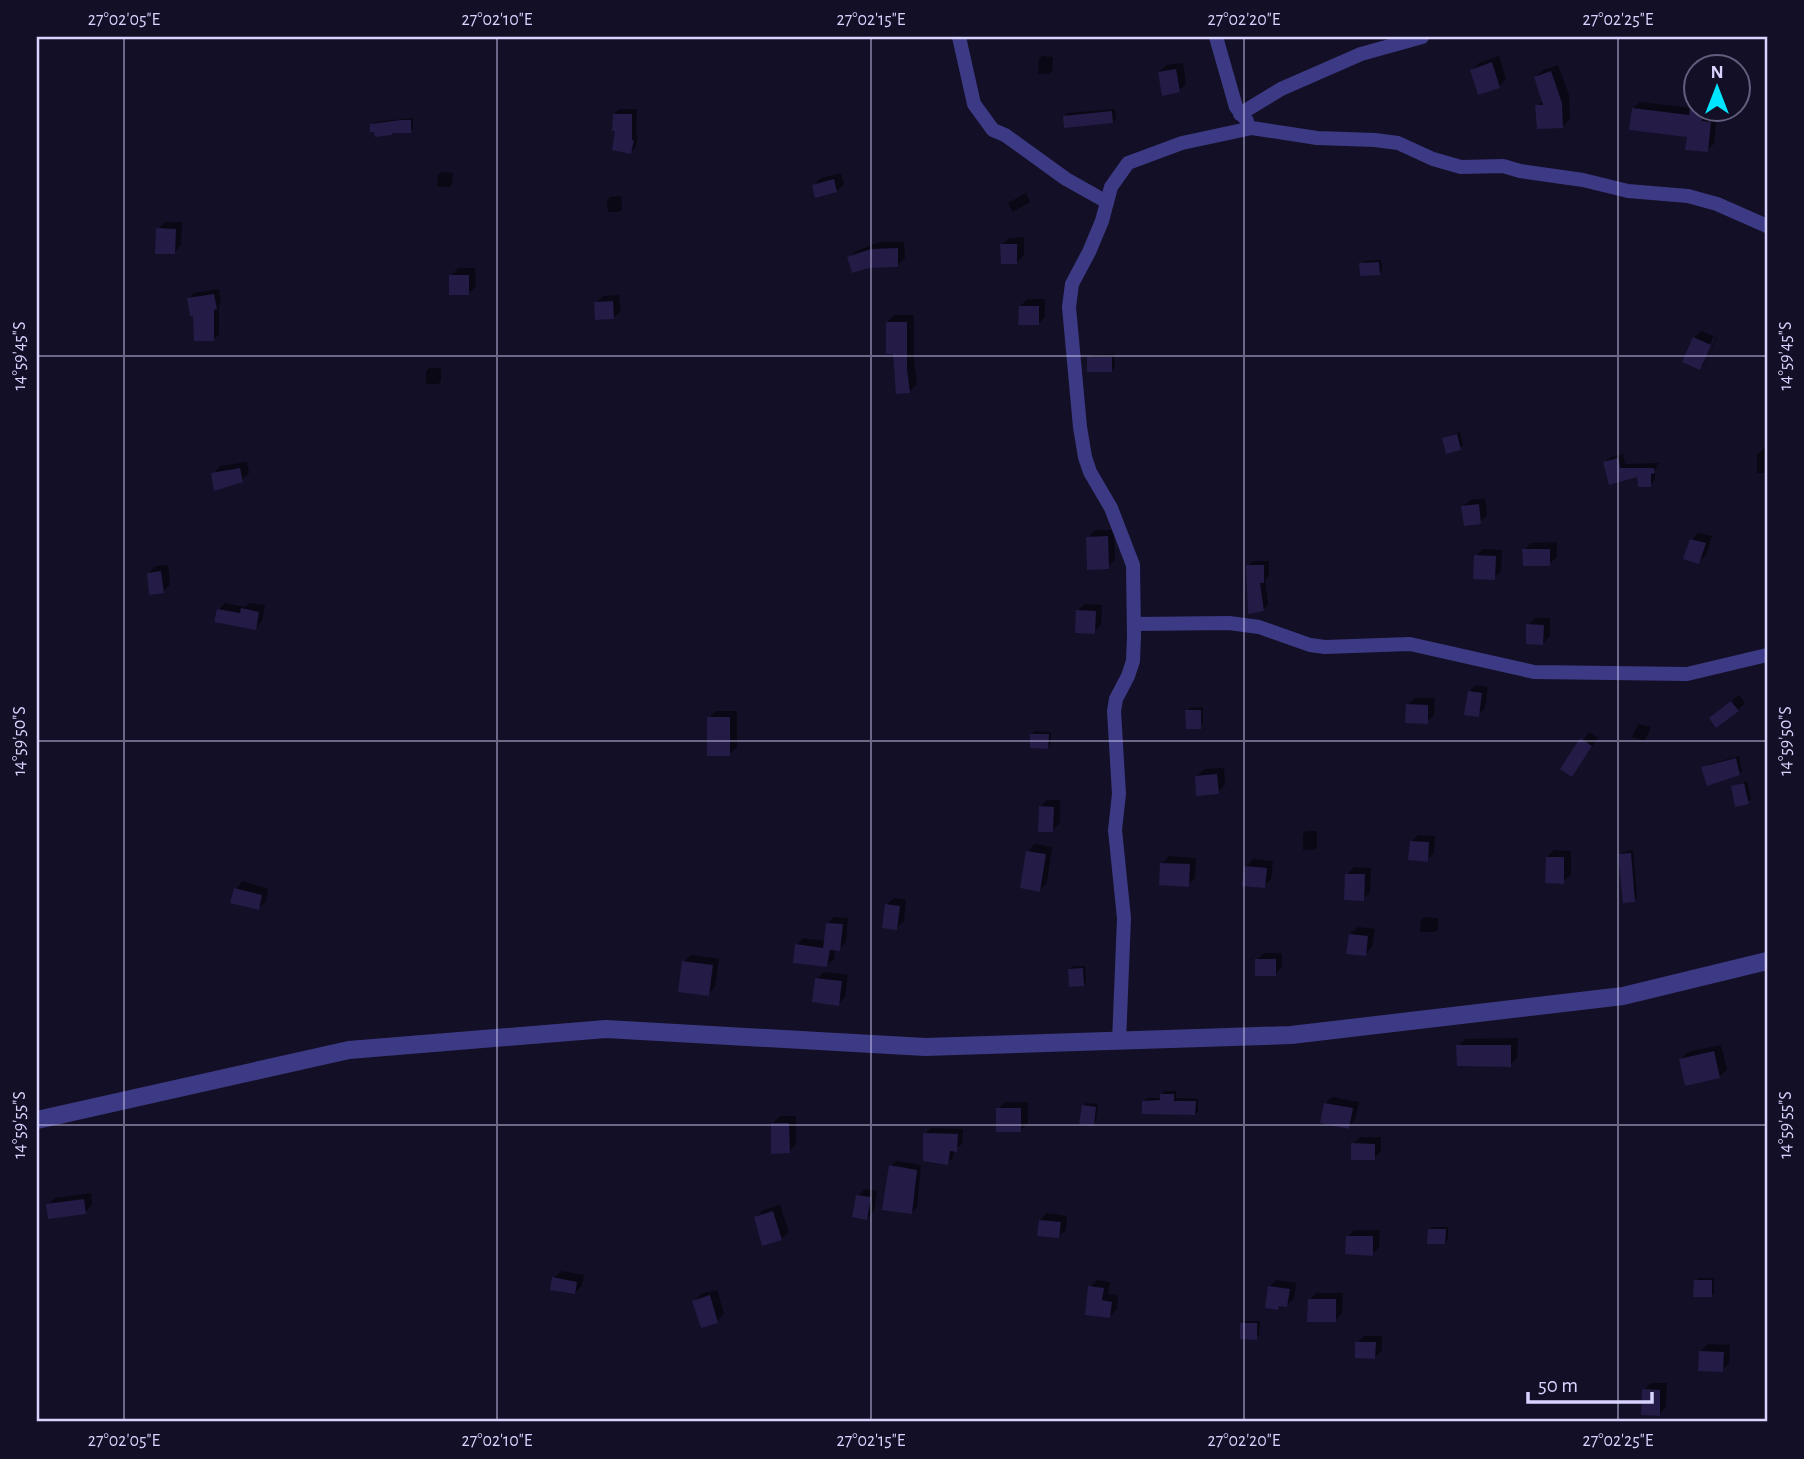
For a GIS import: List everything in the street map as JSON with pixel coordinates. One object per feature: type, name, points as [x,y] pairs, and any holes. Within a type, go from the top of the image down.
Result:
[{"type":"street","points":[[959,37],[974,104],[993,130],[1005,135],[1066,178],[1107,202]]},
{"type":"street","points":[[1216,37],[1233,98],[1240,114],[1252,128]]},
{"type":"street","points":[[1240,114],[1281,89],[1361,54],[1422,37]]},
{"type":"street","points":[[1119,1042],[1124,918],[1115,830],[1119,794],[1115,711],[1116,699],[1128,676],[1132,660],[1132,565],[1111,508],[1090,472],[1085,457],[1069,307],[1072,284],[1089,252],[1118,174],[1128,163],[1182,143],[1252,128],[1317,138],[1398,143],[1433,159],[1461,167],[1503,166],[1628,191],[1688,196],[1717,204],[1767,226]]},
{"type":"street","points":[[1134,624],[1228,623],[1259,627],[1310,645],[1325,647],[1409,644],[1534,672],[1687,674],[1767,655]]},
{"type":"street","points":[[37,1120],[349,1050],[606,1029],[925,1047],[1291,1035],[1623,996],[1767,961]]},
{"type":"building","points":[[1492,62],[1500,88],[1478,95],[1470,70]]},
{"type":"building","points":[[1176,69],[1180,92],[1162,96],[1158,72]]},
{"type":"building","points":[[1551,71],[1562,103],[1563,128],[1537,129],[1535,105],[1543,105],[1534,77]]},
{"type":"building","points":[[1632,108],[1682,114],[1682,122],[1711,122],[1708,152],[1685,150],[1687,137],[1629,130]]},
{"type":"building","points":[[1112,111],[1113,123],[1064,128],[1063,116]]},
{"type":"building","points":[[613,114],[632,114],[634,140],[631,154],[612,150],[615,131],[612,131]]},
{"type":"building","points":[[411,120],[411,133],[375,137],[374,132],[370,132],[370,124]]},
{"type":"building","points":[[834,179],[837,192],[815,198],[812,185]]},
{"type":"building","points":[[156,228],[176,229],[175,254],[155,254]]},
{"type":"building","points":[[1000,244],[1017,244],[1017,264],[1001,264]]},
{"type":"building","points":[[898,248],[898,267],[869,268],[852,273],[847,257],[871,249]]},
{"type":"building","points":[[1379,262],[1380,275],[1360,276],[1359,263]]},
{"type":"building","points":[[449,275],[469,275],[469,295],[449,295]]},
{"type":"building","points":[[214,294],[217,309],[214,310],[214,341],[194,341],[193,316],[190,316],[187,298]]},
{"type":"building","points":[[613,301],[614,319],[595,320],[594,302]]},
{"type":"building","points":[[1019,306],[1039,306],[1039,325],[1018,325]]},
{"type":"building","points":[[886,322],[907,322],[910,393],[896,394],[893,354],[886,354]]},
{"type":"building","points":[[1693,337],[1711,345],[1700,370],[1682,362]]},
{"type":"building","points":[[1087,357],[1112,357],[1112,372],[1087,372]]},
{"type":"building","points":[[1457,434],[1461,450],[1446,454],[1442,438]]},
{"type":"building","points":[[1618,458],[1620,468],[1654,468],[1651,487],[1638,487],[1637,477],[1609,485],[1603,462]]},
{"type":"building","points":[[240,468],[243,482],[214,491],[211,473]]},
{"type":"building","points":[[1479,504],[1481,524],[1464,526],[1461,506]]},
{"type":"building","points":[[1108,536],[1109,569],[1087,570],[1086,537]]},
{"type":"building","points":[[1690,539],[1706,543],[1699,564],[1683,559]]},
{"type":"building","points":[[1522,549],[1550,549],[1550,566],[1523,566]]},
{"type":"building","points":[[1474,555],[1496,556],[1495,580],[1473,579]]},
{"type":"building","points":[[1246,565],[1264,565],[1264,583],[1260,583],[1264,611],[1248,614]]},
{"type":"building","points":[[161,571],[164,593],[149,595],[147,573]]},
{"type":"building","points":[[241,608],[259,612],[256,630],[214,622],[217,609],[240,613]]},
{"type":"building","points":[[1076,610],[1096,611],[1095,634],[1075,633]]},
{"type":"building","points":[[1526,624],[1544,625],[1543,645],[1526,644]]},
{"type":"building","points":[[1468,691],[1482,693],[1479,717],[1464,715]]},
{"type":"building","points":[[1731,701],[1739,711],[1716,728],[1709,718]]},
{"type":"building","points":[[1406,704],[1428,705],[1428,724],[1405,723]]},
{"type":"building","points":[[1185,710],[1201,710],[1201,729],[1186,729]]},
{"type":"building","points":[[707,717],[730,717],[730,756],[707,756]]},
{"type":"building","points":[[1030,734],[1049,734],[1048,749],[1030,748]]},
{"type":"building","points":[[1580,738],[1592,746],[1572,777],[1560,769]]},
{"type":"building","points":[[1736,758],[1740,775],[1707,786],[1701,767]]},
{"type":"building","points":[[1217,774],[1219,794],[1196,796],[1195,776]]},
{"type":"building","points":[[1744,783],[1749,804],[1735,807],[1731,786]]},
{"type":"building","points":[[1039,806],[1054,807],[1053,832],[1038,832]]},
{"type":"building","points":[[1410,841],[1429,842],[1428,862],[1408,860]]},
{"type":"building","points":[[1026,851],[1046,854],[1040,892],[1020,888]]},
{"type":"building","points":[[1631,853],[1635,902],[1623,903],[1618,854]]},
{"type":"building","points":[[1546,857],[1564,857],[1564,884],[1545,883]]},
{"type":"building","points":[[1160,863],[1190,864],[1189,887],[1159,885]]},
{"type":"building","points":[[1244,866],[1267,868],[1265,888],[1242,886]]},
{"type":"building","points":[[1345,874],[1365,874],[1364,901],[1344,900]]},
{"type":"building","points":[[234,888],[262,895],[259,910],[230,903]]},
{"type":"building","points":[[885,904],[900,906],[897,930],[882,928]]},
{"type":"building","points":[[826,923],[843,924],[840,951],[830,950],[827,967],[793,963],[795,944],[823,948]]},
{"type":"building","points":[[1349,934],[1368,936],[1366,956],[1346,954]]},
{"type":"building","points":[[1255,959],[1276,959],[1276,976],[1255,976]]},
{"type":"building","points":[[682,961],[713,965],[709,996],[678,992]]},
{"type":"building","points":[[1083,968],[1084,986],[1069,987],[1068,969]]},
{"type":"building","points":[[815,978],[842,981],[839,1006],[812,1002]]},
{"type":"building","points":[[1456,1045],[1511,1045],[1511,1067],[1457,1066]]},
{"type":"building","points":[[1714,1051],[1720,1078],[1685,1086],[1679,1059]]},
{"type":"building","points":[[1160,1094],[1174,1094],[1174,1101],[1196,1101],[1195,1115],[1142,1114],[1142,1101],[1160,1100]]},
{"type":"building","points":[[1324,1103],[1353,1108],[1349,1129],[1320,1123]]},
{"type":"building","points":[[1082,1105],[1096,1107],[1094,1126],[1079,1124]]},
{"type":"building","points":[[996,1108],[1021,1108],[1021,1132],[996,1132]]},
{"type":"building","points":[[771,1123],[789,1123],[790,1153],[771,1154]]},
{"type":"building","points":[[923,1133],[958,1134],[957,1152],[950,1151],[948,1165],[923,1161]]},
{"type":"building","points":[[1351,1143],[1375,1144],[1375,1160],[1351,1160]]},
{"type":"building","points":[[889,1165],[917,1170],[912,1214],[882,1210]]},
{"type":"building","points":[[856,1195],[871,1197],[867,1220],[852,1217]]},
{"type":"building","points":[[84,1199],[86,1214],[48,1219],[46,1204]]},
{"type":"building","points":[[773,1211],[782,1240],[762,1246],[754,1217]]},
{"type":"building","points":[[1039,1220],[1061,1222],[1059,1238],[1037,1236]]},
{"type":"building","points":[[1428,1229],[1446,1229],[1445,1244],[1427,1244]]},
{"type":"building","points":[[1346,1236],[1373,1236],[1373,1256],[1345,1254]]},
{"type":"building","points":[[552,1277],[577,1282],[575,1294],[550,1290]]},
{"type":"building","points":[[1694,1280],[1712,1280],[1712,1297],[1693,1297]]},
{"type":"building","points":[[1088,1286],[1104,1288],[1102,1300],[1112,1302],[1110,1318],[1085,1315]]},
{"type":"building","points":[[1268,1286],[1290,1289],[1287,1307],[1279,1306],[1278,1310],[1265,1308]]},
{"type":"building","points":[[710,1295],[718,1323],[701,1328],[692,1301]]},
{"type":"building","points":[[1308,1299],[1336,1299],[1336,1322],[1307,1322]]},
{"type":"building","points":[[1240,1323],[1257,1323],[1257,1340],[1240,1339]]},
{"type":"building","points":[[1355,1342],[1376,1342],[1375,1359],[1355,1358]]},
{"type":"building","points":[[1699,1351],[1724,1352],[1723,1372],[1698,1371]]},
{"type":"building","points":[[1642,1389],[1660,1390],[1660,1416],[1641,1415]]}]
